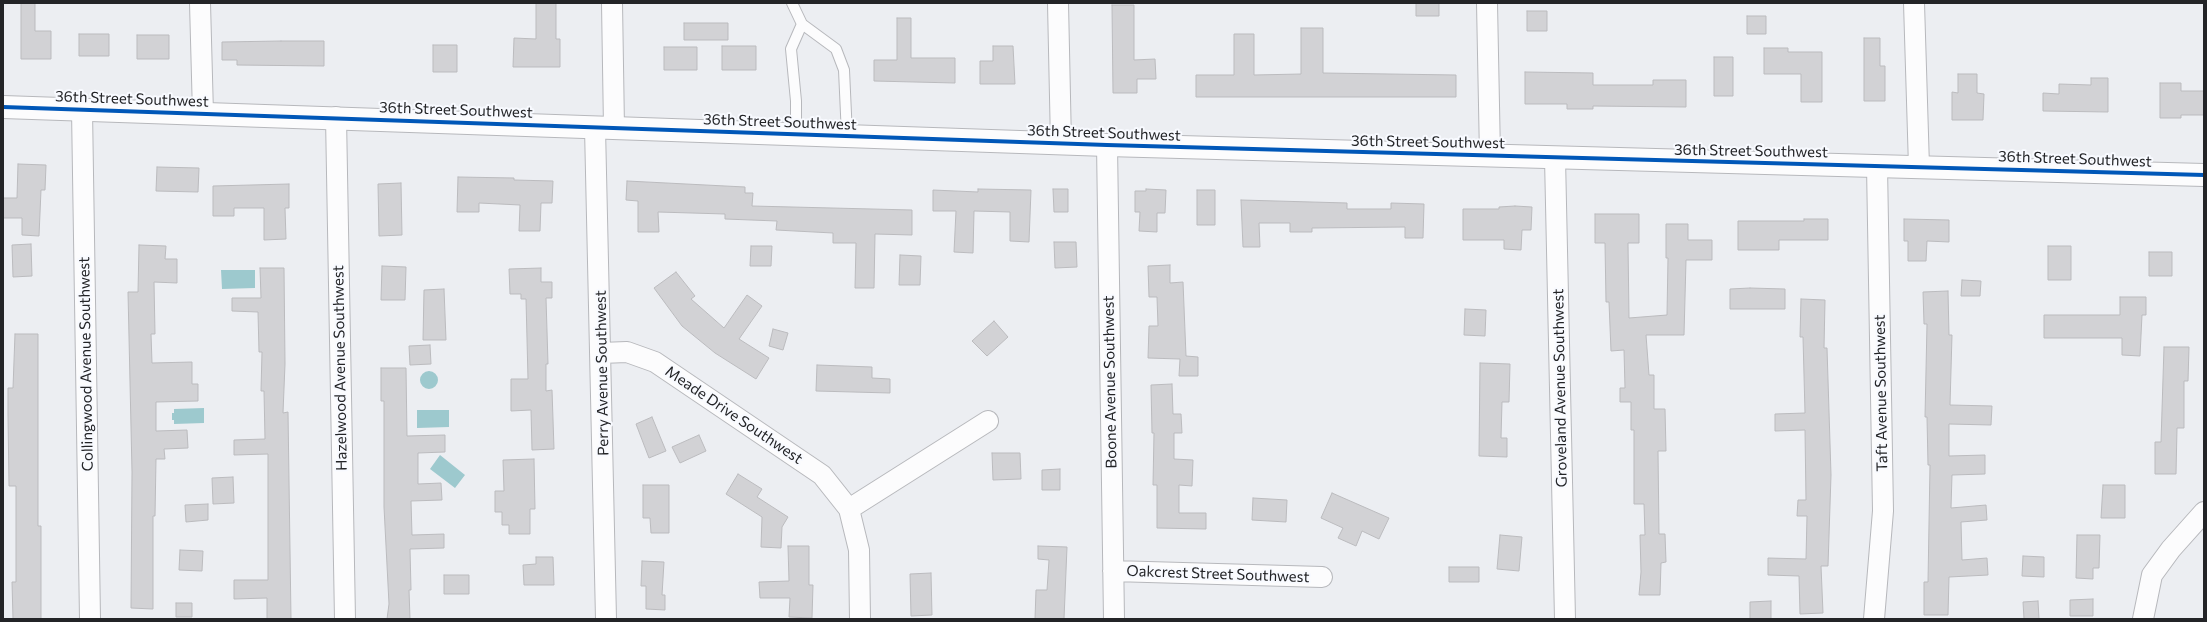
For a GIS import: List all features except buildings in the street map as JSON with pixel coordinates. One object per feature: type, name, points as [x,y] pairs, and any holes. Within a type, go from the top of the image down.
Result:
[{"type":"street","points":[[200,3],[202,114]]},
{"type":"street","name":"Perry Avenue Southwest","points":[[606,619],[602,353],[605,128],[612,3]]},
{"type":"street","points":[[1058,3],[1061,144]]},
{"type":"street","points":[[1487,3],[1490,156]]},
{"type":"street","points":[[1914,3],[1919,167]]},
{"type":"street","name":"36th Street Southwest","points":[[3,107],[336,117],[1061,144],[2204,175]]},
{"type":"street","name":"Collingwood Avenue Southwest","points":[[82,110],[90,619]]},
{"type":"street","name":"Hazelwood Avenue Southwest","points":[[336,117],[345,619]]},
{"type":"street","name":"Boone Avenue Southwest","points":[[1107,145],[1114,619]]},
{"type":"street","name":"Groveland Avenue Southwest","points":[[1555,158],[1565,619]]},
{"type":"street","name":"Taft Avenue Southwest","points":[[1874,619],[1883,511],[1878,166]]},
{"type":"street","name":"Meade Drive Southwest","points":[[602,353],[627,352],[656,362],[822,475],[849,508]]},
{"type":"street","points":[[860,619],[859,550],[849,508],[988,421]]},
{"type":"street","points":[[2143,619],[2152,575],[2171,549],[2204,512]]},
{"type":"street","name":"Oakcrest Street Southwest","points":[[1113,571],[1322,577]]},
{"type":"lane","points":[[792,3],[802,24],[836,49],[844,70],[846,136]]},
{"type":"lane","points":[[796,134],[796,101],[791,49],[802,24]]},
{"type":"water","points":[[221,270],[255,270],[255,288],[222,289]]},
{"type":"water","points":[[429,371],[435,374],[438,380],[435,386],[429,389],[423,386],[420,380],[423,374]]},
{"type":"water","points":[[204,408],[204,423],[174,424],[174,420],[172,420],[172,413],[174,413],[174,409]]},
{"type":"water","points":[[417,410],[449,410],[449,427],[417,428]]},
{"type":"water","points":[[440,455],[465,475],[455,488],[430,469]]},
{"type":"cycle path","points":[[3,107],[1107,145],[2204,175]]}]
